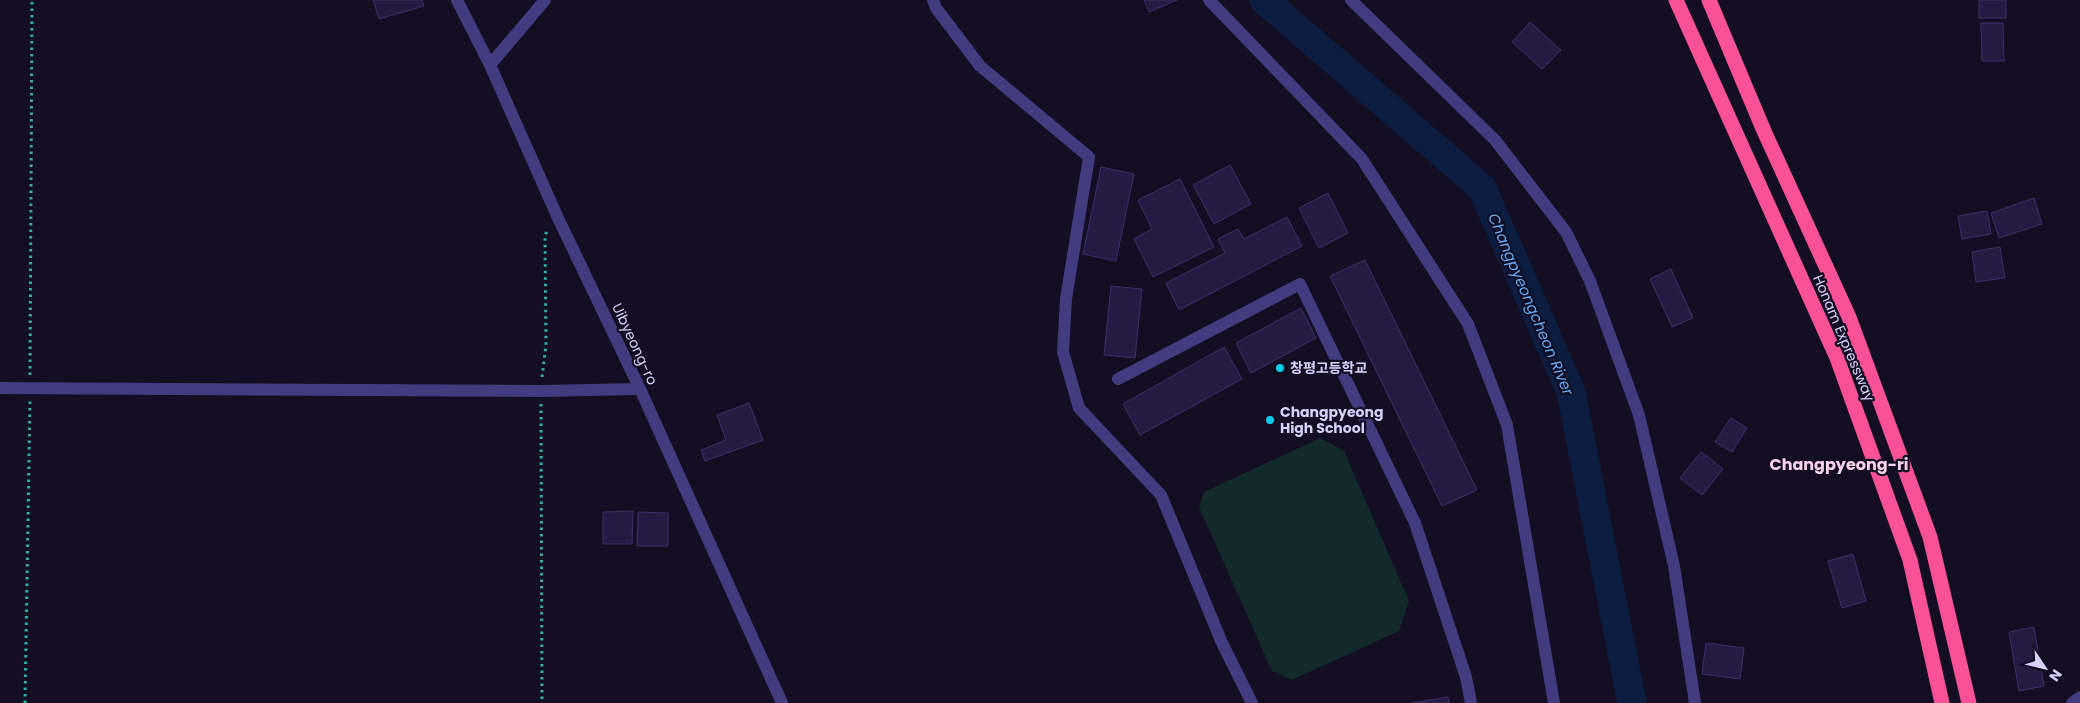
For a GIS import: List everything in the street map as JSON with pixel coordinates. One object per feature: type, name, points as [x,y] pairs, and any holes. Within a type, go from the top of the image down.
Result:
[{"type":"highway","name":"Honam Expressway","points":[[1676,0],[1838,358],[1910,560],[1942,700]]},
{"type":"highway","name":"Honam Expressway","points":[[1709,0],[1764,131],[1849,316],[1930,537],[1969,703]]},
{"type":"street","name":"Uibyeong-ro","points":[[457,0],[490,65],[558,218],[640,389],[782,703]]},
{"type":"street","points":[[490,65],[545,0]]},
{"type":"street","points":[[934,0],[936,8],[980,66],[1089,157],[1066,299],[1063,352],[1079,408],[1160,495],[1222,643],[1252,703]]},
{"type":"street","points":[[1209,0],[1362,159],[1468,324],[1507,425],[1554,703]]},
{"type":"street","points":[[1351,0],[1495,140],[1566,232],[1590,281],[1639,415],[1674,566],[1695,703]]},
{"type":"street","points":[[1118,379],[1300,284],[1415,523],[1466,677],[1472,703]]},
{"type":"street","points":[[0,388],[541,391],[640,389]]},
{"type":"street","points":[[2072,703],[2080,697]]},
{"type":"path","points":[[25,703],[30,388],[32,0]]},
{"type":"path","points":[[542,703],[541,391],[546,346],[545,238],[548,224],[558,218]]},
{"type":"green space","points":[[1320,438],[1344,451],[1409,601],[1399,631],[1292,680],[1272,671],[1199,507],[1204,492]]},
{"type":"building","points":[[373,0],[422,0],[424,6],[379,19]]},
{"type":"building","points":[[1144,0],[1177,0],[1149,12]]},
{"type":"building","points":[[1979,0],[2006,0],[2006,18],[1979,18]]},
{"type":"building","points":[[1530,22],[1561,50],[1542,69],[1512,42]]},
{"type":"building","points":[[1981,23],[2003,23],[2004,61],[1982,61]]},
{"type":"building","points":[[1230,165],[1251,204],[1214,224],[1193,185]]},
{"type":"building","points":[[1101,167],[1134,174],[1116,261],[1083,254]]},
{"type":"building","points":[[1180,179],[1214,247],[1153,277],[1134,239],[1152,229],[1138,200]]},
{"type":"building","points":[[1328,193],[1348,233],[1319,248],[1299,208]]},
{"type":"building","points":[[2034,198],[2042,224],[1999,238],[1991,213]]},
{"type":"building","points":[[1987,211],[1991,234],[1962,239],[1958,216]]},
{"type":"building","points":[[1287,217],[1302,246],[1179,310],[1166,283],[1225,253],[1218,239],[1238,229],[1244,239]]},
{"type":"building","points":[[2000,247],[2005,278],[1976,282],[1972,252]]},
{"type":"building","name":"창평고등학교","points":[[1365,260],[1477,490],[1442,506],[1330,276]]},
{"type":"building","points":[[1671,269],[1693,318],[1672,327],[1650,279]]},
{"type":"building","points":[[1111,286],[1142,289],[1135,358],[1104,355]]},
{"type":"building","points":[[1301,308],[1316,338],[1251,373],[1236,343]]},
{"type":"building","points":[[1224,347],[1242,379],[1140,435],[1123,404]]},
{"type":"building","points":[[749,403],[763,440],[705,461],[701,450],[726,440],[717,415]]},
{"type":"building","points":[[1731,418],[1747,428],[1732,452],[1715,442]]},
{"type":"building","points":[[1701,452],[1723,469],[1702,495],[1680,478]]},
{"type":"building","points":[[633,511],[632,544],[603,544],[603,512]]},
{"type":"building","points":[[638,512],[668,513],[668,546],[637,546]]},
{"type":"building","points":[[1853,554],[1866,601],[1842,608],[1828,561]]},
{"type":"building","points":[[2034,627],[2044,686],[2019,691],[2009,632]]},
{"type":"building","points":[[1706,643],[1744,648],[1740,679],[1702,674]]},
{"type":"building","points":[[1448,697],[1449,703],[1412,703]]},
{"type":"waterway","name":"Changpyeongcheon River","points":[[1264,0],[1482,188],[1571,392],[1632,703]]},
{"type":"place","name":"창평고등학교","points":[[1280,368]]},
{"type":"place","name":"Changpyeong High School","points":[[1270,420]]},
{"type":"district","name":"Changpyeong-ri","points":[[1839,464]]}]
